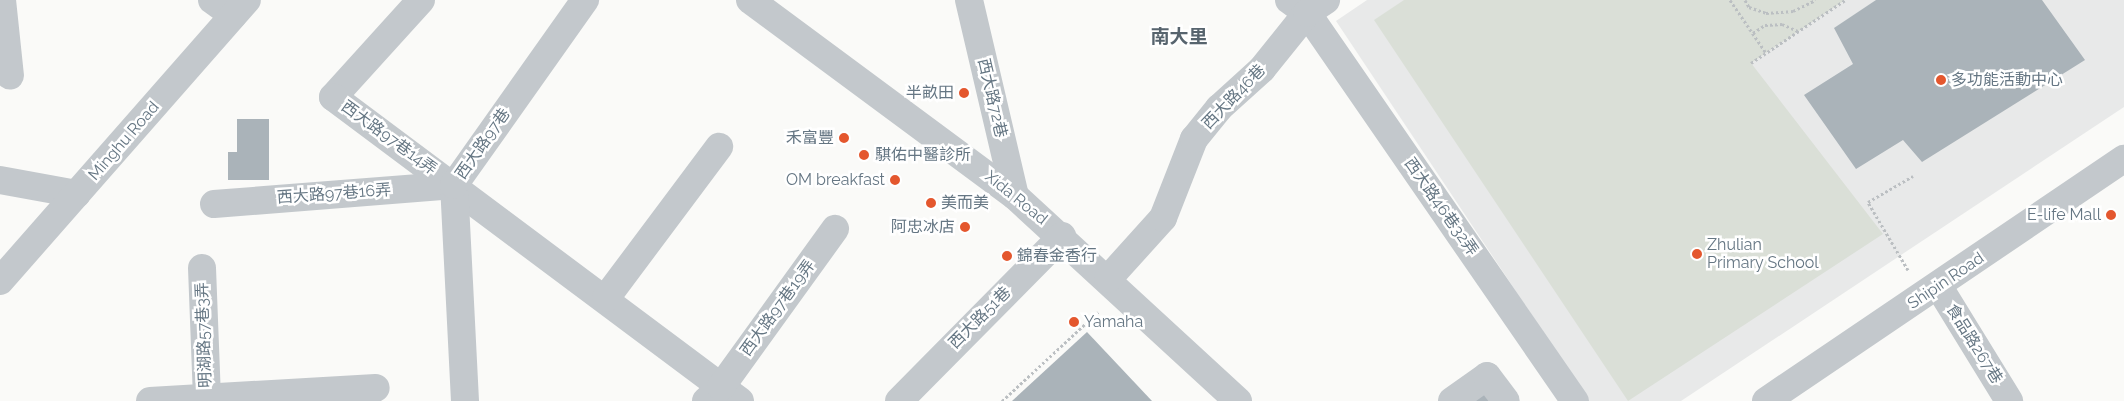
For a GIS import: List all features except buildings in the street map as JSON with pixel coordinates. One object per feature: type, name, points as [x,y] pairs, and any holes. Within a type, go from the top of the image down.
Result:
[{"type":"street","points":[[2,0],[10,76]]},
{"type":"street","name":"西大路97巷14弄","points":[[421,0],[333,97],[454,186]]},
{"type":"street","name":"西大路97巷","points":[[465,401],[454,186],[585,0]]},
{"type":"street","name":"Xida Road","points":[[750,0],[1015,196],[1062,236],[1238,401]]},
{"type":"street","name":"西大路72巷","points":[[969,0],[1015,196]]},
{"type":"street","name":"西大路46巷","points":[[1114,285],[1162,218],[1194,139],[1219,108],[1262,69],[1307,4]]},
{"type":"street","name":"西大路46巷32弄","points":[[1307,4],[1575,401]]},
{"type":"street","name":"Minghu Road","points":[[0,281],[77,194],[231,5]]},
{"type":"street","points":[[606,298],[719,147]]},
{"type":"street","name":"Shipin Road","points":[[1766,401],[1931,292],[2124,159]]},
{"type":"street","points":[[0,180],[77,194]]},
{"type":"street","name":"西大路97巷16弄","points":[[214,204],[454,186]]},
{"type":"street","name":"西大路97巷19弄","points":[[454,186],[606,298],[722,396],[835,229]]},
{"type":"street","name":"西大路51巷","points":[[899,401],[1062,236]]},
{"type":"street","name":"明湖路57巷3弄","points":[[202,268],[207,398]]},
{"type":"street","name":"食品路267巷","points":[[1931,292],[2009,401]]},
{"type":"street","points":[[1452,401],[1487,376],[1506,401]]},
{"type":"street","points":[[150,401],[376,388]]},
{"type":"path","points":[[1730,0],[1766,53]]},
{"type":"path","points":[[1744,0],[1749,7],[1766,13],[1793,10],[1816,0]]},
{"type":"path","points":[[1751,63],[1845,0]]},
{"type":"path","points":[[1753,33],[1765,25],[1782,24],[1798,32]]},
{"type":"path","points":[[1913,176],[1868,202],[1931,292]]},
{"type":"path","points":[[1002,401],[1114,285]]},
{"type":"shaded area","name":"Zhulian Primary School","points":[[1367,0],[2124,0],[2124,107],[1681,401],[1589,401],[1336,21]]},
{"type":"shaded area","points":[[1404,0],[1845,0],[1751,63],[1883,234],[1628,401],[1374,20]]},
{"type":"place","name":"多功能活動中心","points":[[1941,80]]},
{"type":"place","name":"半畝田","points":[[964,93]]},
{"type":"place","name":"禾富豐","points":[[844,138]]},
{"type":"place","name":"騏佑中醫診所","points":[[864,155]]},
{"type":"place","name":"OM breakfast","points":[[895,180]]},
{"type":"place","name":"美而美","points":[[931,203]]},
{"type":"place","name":"E-life Mall","points":[[2111,215]]},
{"type":"place","name":"阿忠冰店","points":[[965,227]]},
{"type":"place","name":"Zhulian Primary School","points":[[1697,254]]},
{"type":"place","name":"錦春金香行","points":[[1007,256]]},
{"type":"place","name":"Yamaha","points":[[1074,322]]},
{"type":"district","name":"南大里","points":[[1179,37]]}]
